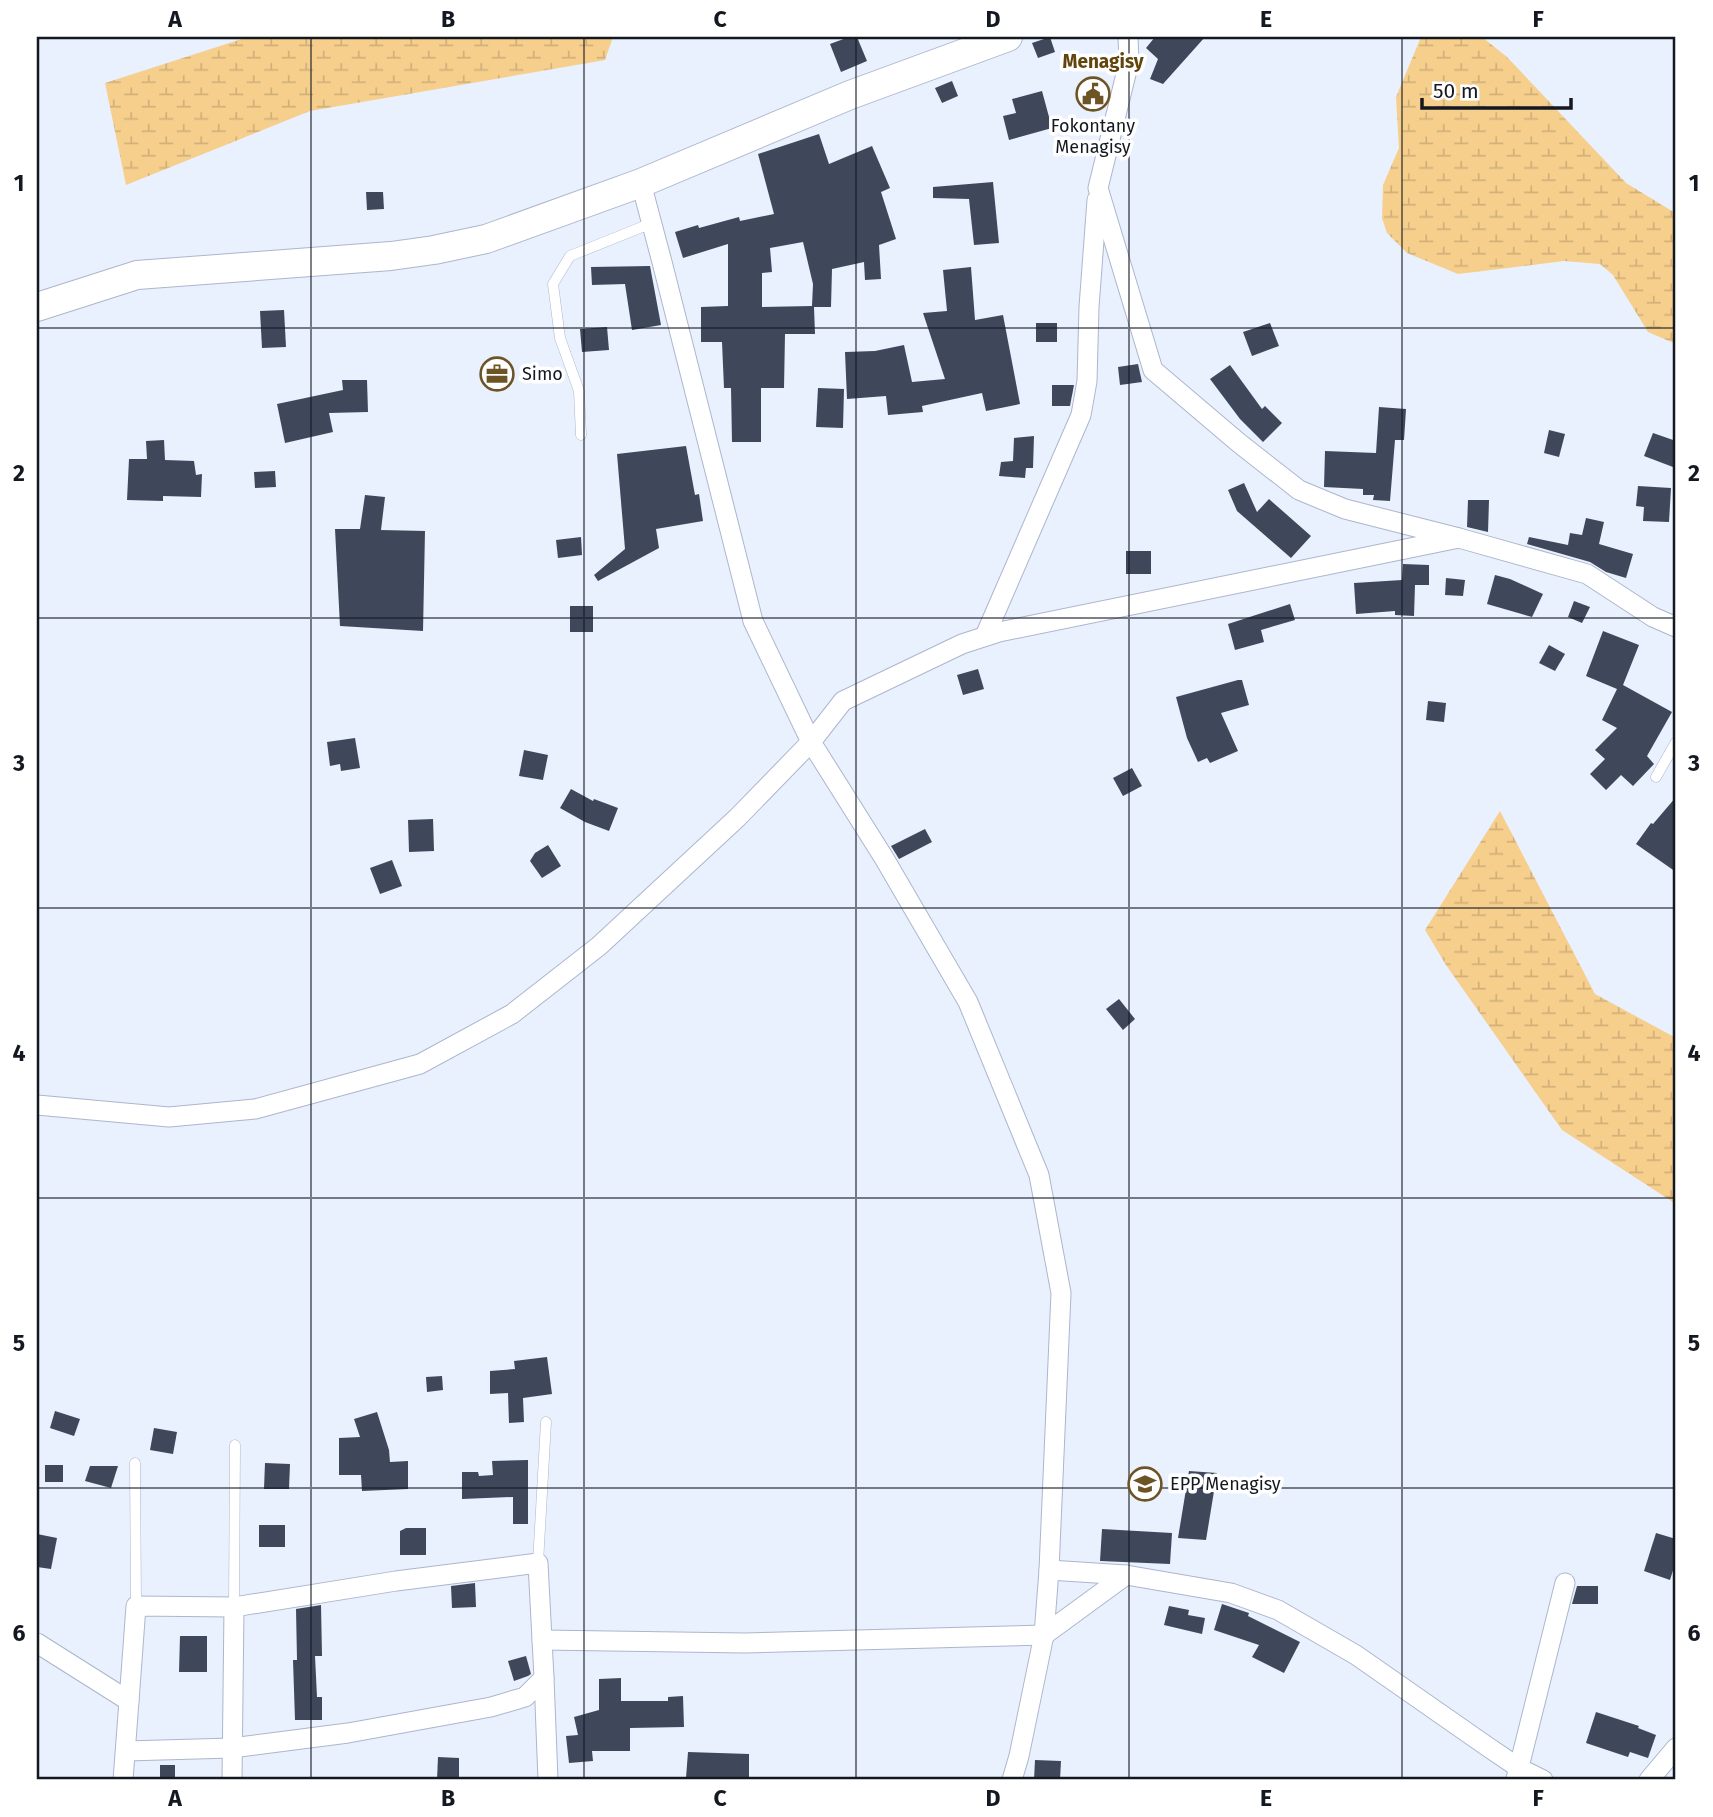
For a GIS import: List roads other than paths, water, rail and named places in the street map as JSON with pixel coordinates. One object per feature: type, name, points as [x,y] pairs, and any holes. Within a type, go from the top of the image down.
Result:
[{"type":"main road","points":[[37,307],[137,275],[338,261],[434,250],[486,239],[641,183],[850,95],[1008,37]]},
{"type":"street","points":[[985,636],[1081,415],[1087,381],[1089,306],[1098,188],[1129,62],[1128,37]]},
{"type":"street","points":[[641,183],[753,621],[811,742],[884,858],[968,1002],[1039,1175],[1061,1293],[1049,1570],[1044,1635],[1012,1780]]},
{"type":"street","points":[[1098,188],[1153,370],[1299,491],[1345,509],[1587,574],[1653,617],[1676,627]]},
{"type":"street","points":[[37,1105],[169,1117],[256,1110],[419,1064],[512,1014],[599,946],[737,818],[811,742],[843,701],[962,644],[985,636],[1459,538]]},
{"type":"street","points":[[123,1780],[136,1606],[234,1607],[396,1581],[538,1563],[548,1780]]},
{"type":"street","points":[[1049,1570],[1126,1575],[1231,1593],[1278,1611],[1356,1655],[1517,1774],[1543,1780]]},
{"type":"street","points":[[542,1640],[745,1643],[1044,1635],[1126,1575]]},
{"type":"street","points":[[1517,1774],[1565,1583]]},
{"type":"street","points":[[232,1780],[234,1607]]},
{"type":"street","points":[[37,1643],[129,1701]]},
{"type":"street","points":[[126,1751],[232,1748],[348,1733],[491,1707],[525,1697],[544,1678]]},
{"type":"street","points":[[1649,1780],[1676,1748]]},
{"type":"lane","points":[[581,435],[579,391],[560,338],[554,285],[570,256],[652,223]]},
{"type":"lane","points":[[1656,777],[1676,743]]},
{"type":"lane","points":[[538,1563],[546,1422]]},
{"type":"lane","points":[[234,1607],[235,1445]]},
{"type":"lane","points":[[135,1463],[136,1606]]},
{"type":"place","name":"Fokontany Menagisy","points":[[1093,94]]},
{"type":"place","name":"Simo","points":[[497,374]]},
{"type":"place","name":"EPP Menagisy","points":[[1145,1484]]},
{"type":"district","name":"Menagisy","points":[[1103,61]]}]
